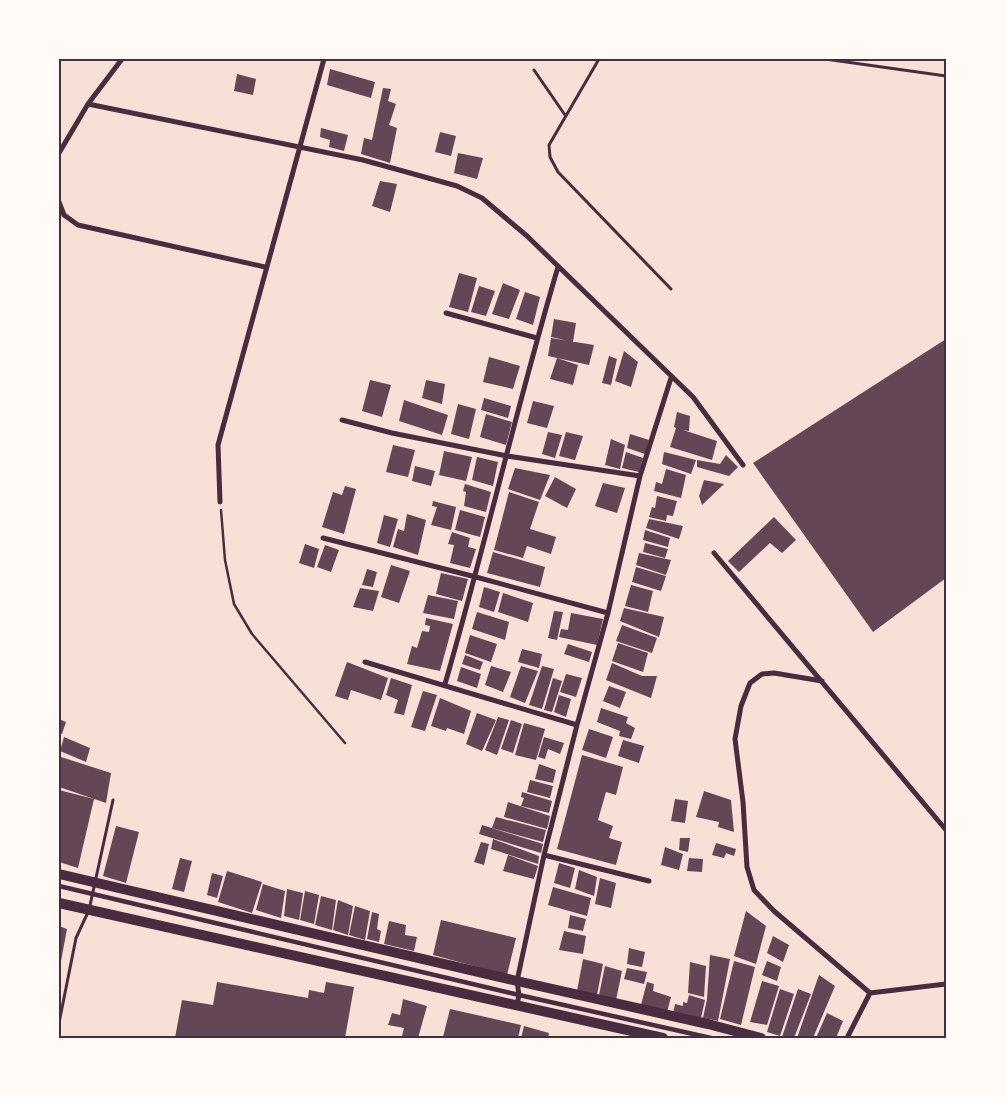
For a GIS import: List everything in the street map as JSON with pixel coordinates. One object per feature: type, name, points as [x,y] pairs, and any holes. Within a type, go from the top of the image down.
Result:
[{"type":"highway","points":[[59,874],[517,982],[708,1024],[760,1038]]},
{"type":"highway","points":[[59,903],[518,1000],[663,1038]]},
{"type":"street","points":[[59,153],[88,104],[122,59]]},
{"type":"street","points":[[220,502],[218,445],[265,267],[324,59]]},
{"type":"street","points":[[88,104],[363,160],[457,186],[482,198],[500,212],[671,378],[693,397],[744,465]]},
{"type":"street","points":[[59,202],[64,215],[78,225],[265,267]]},
{"type":"street","points":[[445,684],[476,577],[537,338],[558,267]]},
{"type":"street","points":[[446,313],[537,338]]},
{"type":"street","points":[[518,1000],[517,982],[544,855],[608,614],[640,476],[671,378]]},
{"type":"street","points":[[342,420],[392,433],[507,456],[640,476]]},
{"type":"street","points":[[323,538],[476,577],[608,614]]},
{"type":"street","points":[[714,553],[946,830]]},
{"type":"street","points":[[365,662],[445,684],[577,726]]},
{"type":"street","points":[[822,681],[774,672],[762,674],[750,683],[741,706],[735,739],[747,867],[754,890],[774,912],[870,993],[946,984]]},
{"type":"street","points":[[544,855],[649,882]]},
{"type":"street","points":[[59,886],[518,1000],[712,1038]]},
{"type":"street","points":[[847,1038],[870,993]]},
{"type":"lane","points":[[599,59],[549,145],[550,157],[558,172],[671,288]]},
{"type":"lane","points":[[825,59],[946,76]]},
{"type":"lane","points":[[534,70],[565,115]]},
{"type":"lane","points":[[59,1023],[76,938],[89,910],[113,800]]},
{"type":"path","points":[[220,502],[225,560],[234,604],[252,634],[345,743]]},
{"type":"building","points":[[330,69],[375,82],[371,98],[327,85]]},
{"type":"building","points":[[237,74],[256,79],[253,95],[234,91]]},
{"type":"building","points":[[383,88],[391,89],[388,101],[396,104],[389,125],[397,128],[390,163],[361,154],[364,138],[372,140]]},
{"type":"building","points":[[321,128],[348,135],[344,151],[329,147],[330,140],[320,137]]},
{"type":"building","points":[[440,132],[456,136],[451,156],[435,152]]},
{"type":"building","points":[[458,153],[483,158],[477,179],[454,173]]},
{"type":"building","points":[[380,181],[397,184],[390,212],[372,206]]},
{"type":"building","points":[[459,273],[477,278],[468,312],[449,307]]},
{"type":"building","points":[[503,283],[520,290],[509,319],[492,314]]},
{"type":"building","points":[[479,286],[495,291],[486,316],[471,312]]},
{"type":"building","points":[[525,292],[540,297],[533,325],[516,319]]},
{"type":"building","points":[[554,319],[576,323],[573,342],[551,337]]},
{"type":"building","points":[[551,338],[594,345],[589,365],[548,356]]},
{"type":"building","points":[[946,339],[946,578],[873,632],[753,463]]},
{"type":"building","points":[[624,351],[638,362],[631,387],[615,381]]},
{"type":"building","points":[[609,356],[617,359],[611,385],[602,383]]},
{"type":"building","points":[[489,357],[520,366],[513,389],[483,382]]},
{"type":"building","points":[[557,358],[578,365],[573,385],[550,379]]},
{"type":"building","points":[[370,380],[391,385],[382,417],[362,411]]},
{"type":"building","points":[[426,380],[445,384],[442,404],[422,398]]},
{"type":"building","points":[[484,398],[511,406],[508,418],[481,410]]},
{"type":"building","points":[[404,400],[448,415],[442,435],[399,421]]},
{"type":"building","points":[[533,401],[554,406],[547,428],[527,423]]},
{"type":"building","points":[[458,404],[476,409],[469,439],[451,434]]},
{"type":"building","points":[[677,412],[690,416],[689,431],[683,430],[717,441],[712,460],[670,447],[676,428],[674,427]]},
{"type":"building","points":[[486,414],[512,422],[506,445],[480,437]]},
{"type":"building","points":[[548,432],[562,435],[555,458],[542,454]]},
{"type":"building","points":[[566,432],[583,436],[575,460],[559,456]]},
{"type":"building","points":[[630,434],[649,440],[645,454],[627,448]]},
{"type":"building","points":[[611,439],[625,445],[620,469],[605,465]]},
{"type":"building","points":[[393,445],[415,450],[408,477],[386,472]]},
{"type":"building","points":[[444,451],[472,457],[466,481],[439,475]]},
{"type":"building","points":[[626,452],[643,458],[639,472],[622,468]]},
{"type":"building","points":[[664,452],[696,460],[691,474],[662,464]]},
{"type":"building","points":[[726,455],[738,467],[729,476],[697,467],[697,460],[720,464]]},
{"type":"building","points":[[477,457],[498,462],[493,486],[472,480]]},
{"type":"building","points":[[415,466],[435,471],[431,486],[412,481]]},
{"type":"building","points":[[515,468],[550,475],[540,500],[508,489]]},
{"type":"building","points":[[666,469],[686,475],[681,498],[654,491],[656,482],[662,484]]},
{"type":"building","points":[[555,477],[576,489],[567,508],[545,496]]},
{"type":"building","points":[[704,480],[724,484],[702,505],[699,496]]},
{"type":"building","points":[[603,483],[625,488],[617,513],[595,506]]},
{"type":"building","points":[[465,484],[491,492],[486,512],[464,506],[466,492],[463,491]]},
{"type":"building","points":[[345,486],[356,489],[344,534],[322,527],[333,492],[342,495]]},
{"type":"building","points":[[509,492],[539,502],[530,529],[556,537],[551,554],[527,546],[523,558],[494,550]]},
{"type":"building","points":[[657,496],[677,501],[673,516],[667,515],[666,521],[649,517],[652,507],[655,508]]},
{"type":"building","points":[[433,501],[456,507],[451,530],[431,525],[437,507],[432,506]]},
{"type":"building","points":[[460,510],[485,517],[480,537],[455,530]]},
{"type":"building","points":[[407,514],[426,520],[418,555],[393,547],[398,529],[404,531]]},
{"type":"building","points":[[384,515],[398,519],[390,547],[377,543]]},
{"type":"building","points":[[774,517],[796,540],[782,553],[770,543],[739,572],[728,561]]},
{"type":"building","points":[[649,519],[683,526],[679,539],[646,528]]},
{"type":"building","points":[[645,530],[670,538],[668,547],[643,540]]},
{"type":"building","points":[[452,532],[470,538],[468,547],[476,549],[470,568],[450,563],[454,545],[448,544]]},
{"type":"building","points":[[645,543],[668,549],[665,558],[643,552]]},
{"type":"building","points":[[305,544],[319,549],[314,568],[299,563]]},
{"type":"building","points":[[325,545],[339,550],[331,572],[317,567]]},
{"type":"building","points":[[493,552],[545,567],[540,587],[487,573]]},
{"type":"building","points":[[639,553],[671,560],[666,575],[636,565]]},
{"type":"building","points":[[391,565],[410,571],[399,603],[381,597]]},
{"type":"building","points":[[636,567],[666,576],[661,591],[632,582]]},
{"type":"building","points":[[367,569],[377,572],[373,587],[362,585]]},
{"type":"building","points":[[441,573],[468,579],[462,601],[436,594]]},
{"type":"building","points":[[631,585],[653,591],[648,612],[625,606]]},
{"type":"building","points":[[484,587],[500,592],[494,612],[479,607]]},
{"type":"building","points":[[360,588],[379,591],[373,611],[353,607]]},
{"type":"building","points":[[503,593],[533,603],[528,622],[498,612]]},
{"type":"building","points":[[428,595],[458,601],[454,619],[423,613]]},
{"type":"building","points":[[624,608],[664,617],[659,637],[620,621]]},
{"type":"building","points":[[554,611],[563,612],[557,640],[548,638]]},
{"type":"building","points":[[477,612],[509,622],[505,640],[472,629]]},
{"type":"building","points":[[571,613],[603,619],[597,645],[559,637],[561,629],[568,630]]},
{"type":"building","points":[[426,618],[453,624],[440,671],[407,664],[412,646],[417,648],[422,631],[429,632],[430,626],[425,625]]},
{"type":"building","points":[[622,625],[657,638],[652,653],[616,641]]},
{"type":"building","points":[[470,635],[497,644],[491,662],[465,653]]},
{"type":"building","points":[[618,643],[648,653],[643,672],[612,661]]},
{"type":"building","points":[[568,644],[592,652],[589,662],[564,654]]},
{"type":"building","points":[[522,649],[542,654],[539,668],[518,662]]},
{"type":"building","points":[[465,655],[483,662],[480,670],[462,664]]},
{"type":"building","points":[[347,662],[388,678],[381,700],[351,690],[348,700],[335,696]]},
{"type":"building","points":[[612,663],[642,676],[657,676],[651,698],[606,680]]},
{"type":"building","points":[[491,666],[511,672],[503,692],[485,685]]},
{"type":"building","points":[[521,666],[538,671],[525,703],[510,697]]},
{"type":"building","points":[[542,666],[554,669],[542,709],[529,705]]},
{"type":"building","points":[[461,667],[481,674],[477,688],[457,681]]},
{"type":"building","points":[[566,674],[582,678],[576,697],[560,692]]},
{"type":"building","points":[[391,678],[412,685],[404,715],[394,713],[398,700],[386,695]]},
{"type":"building","points":[[553,678],[562,681],[552,712],[544,710]]},
{"type":"building","points":[[609,686],[626,692],[620,708],[603,701]]},
{"type":"building","points":[[423,691],[437,695],[425,731],[411,727]]},
{"type":"building","points":[[559,695],[571,699],[566,717],[554,712]]},
{"type":"building","points":[[440,698],[471,711],[464,734],[447,728],[446,731],[431,726]]},
{"type":"building","points":[[601,708],[628,717],[626,723],[635,728],[631,739],[619,736],[620,731],[597,722]]},
{"type":"building","points":[[477,713],[496,720],[482,751],[466,744]]},
{"type":"building","points":[[498,717],[509,720],[497,755],[485,750]]},
{"type":"building","points":[[59,719],[66,722],[62,734],[59,733]]},
{"type":"building","points":[[511,720],[522,724],[513,753],[501,749]]},
{"type":"building","points":[[524,723],[545,729],[536,760],[515,755]]},
{"type":"building","points":[[589,729],[613,737],[606,758],[582,750]]},
{"type":"building","points":[[64,737],[90,748],[86,762],[60,751]]},
{"type":"building","points":[[544,737],[564,743],[560,754],[548,749],[545,759],[538,757]]},
{"type":"building","points":[[623,740],[644,746],[639,763],[618,756]]},
{"type":"building","points":[[582,755],[623,767],[616,795],[606,792],[598,820],[613,826],[609,838],[622,842],[616,865],[557,849]]},
{"type":"building","points":[[61,757],[111,773],[106,803],[59,787]]},
{"type":"building","points":[[539,764],[556,770],[553,783],[535,779]]},
{"type":"building","points":[[530,780],[553,786],[550,798],[527,792]]},
{"type":"building","points":[[59,790],[94,799],[78,868],[59,862]]},
{"type":"building","points":[[704,791],[731,800],[734,832],[718,827],[719,822],[696,817]]},
{"type":"building","points":[[522,792],[552,801],[549,813],[521,806],[524,798],[521,797]]},
{"type":"building","points":[[675,799],[688,801],[685,823],[671,821]]},
{"type":"building","points":[[508,802],[550,816],[547,829],[504,817]]},
{"type":"building","points":[[496,817],[546,830],[543,842],[492,828]]},
{"type":"building","points":[[482,825],[543,844],[541,853],[479,834]]},
{"type":"building","points":[[116,826],[139,832],[126,883],[103,876]]},
{"type":"building","points":[[680,838],[690,838],[688,852],[679,850]]},
{"type":"building","points":[[493,839],[539,856],[538,864],[491,849]]},
{"type":"building","points":[[481,842],[489,844],[484,865],[474,862]]},
{"type":"building","points":[[716,843],[736,849],[734,856],[726,853],[724,858],[712,855]]},
{"type":"building","points":[[665,847],[683,854],[679,870],[661,865]]},
{"type":"building","points":[[508,855],[538,866],[534,879],[503,871]]},
{"type":"building","points":[[180,858],[192,861],[184,892],[172,889]]},
{"type":"building","points":[[689,858],[703,859],[702,872],[687,871]]},
{"type":"building","points":[[559,863],[575,868],[570,888],[554,883]]},
{"type":"building","points":[[579,870],[597,877],[594,896],[575,889]]},
{"type":"building","points":[[227,871],[262,882],[252,913],[218,902]]},
{"type":"building","points":[[212,873],[223,876],[217,898],[207,895]]},
{"type":"building","points":[[600,878],[616,883],[611,908],[595,904]]},
{"type":"building","points":[[263,884],[285,891],[281,918],[256,910]]},
{"type":"building","points":[[553,887],[591,898],[587,916],[548,905]]},
{"type":"building","points":[[287,889],[303,893],[299,920],[284,916]]},
{"type":"building","points":[[305,891],[319,895],[314,924],[300,920]]},
{"type":"building","points":[[321,896],[336,900],[332,930],[315,925]]},
{"type":"building","points":[[338,900],[353,906],[348,935],[333,930]]},
{"type":"building","points":[[355,906],[370,911],[365,940],[349,935]]},
{"type":"building","points":[[746,911],[766,926],[756,964],[734,956]]},
{"type":"building","points":[[372,912],[379,914],[377,929],[381,931],[379,942],[367,939]]},
{"type":"building","points":[[570,915],[586,919],[583,931],[568,928]]},
{"type":"building","points":[[441,920],[516,938],[507,975],[433,955]]},
{"type":"building","points":[[389,921],[406,925],[405,935],[417,937],[414,951],[384,944]]},
{"type":"building","points":[[59,926],[67,929],[61,961],[59,960]]},
{"type":"building","points":[[564,931],[586,936],[583,954],[559,950]]},
{"type":"building","points":[[773,936],[789,945],[783,962],[767,953]]},
{"type":"building","points":[[629,948],[645,952],[642,967],[627,964]]},
{"type":"building","points":[[710,955],[730,959],[718,1021],[703,1018],[707,999]]},
{"type":"building","points":[[583,959],[603,964],[597,995],[577,991]]},
{"type":"building","points":[[734,961],[755,967],[741,1025],[720,1019]]},
{"type":"building","points":[[767,961],[781,967],[777,981],[762,975]]},
{"type":"building","points":[[690,962],[706,966],[704,997],[688,993]]},
{"type":"building","points":[[605,966],[622,971],[616,1000],[599,995]]},
{"type":"building","points":[[627,968],[647,972],[644,984],[624,979]]},
{"type":"building","points":[[819,975],[835,986],[813,1038],[797,1038]]},
{"type":"building","points":[[762,981],[779,986],[767,1025],[750,1022]]},
{"type":"building","points":[[217,982],[308,998],[309,990],[324,993],[326,982],[354,987],[345,1038],[175,1038],[182,1000],[213,1005]]},
{"type":"building","points":[[647,982],[654,984],[653,991],[671,997],[667,1012],[641,1005]]},
{"type":"building","points":[[780,989],[794,994],[780,1036],[767,1032]]},
{"type":"building","points":[[798,989],[811,994],[794,1038],[782,1037]]},
{"type":"building","points":[[689,995],[705,1000],[701,1018],[673,1014],[675,1004],[683,1006],[683,1002],[687,1003]]},
{"type":"building","points":[[403,999],[427,1006],[418,1038],[402,1036],[404,1028],[388,1025],[392,1013],[400,1015]]},
{"type":"building","points":[[450,1009],[521,1025],[518,1038],[443,1037]]},
{"type":"building","points":[[827,1013],[843,1021],[836,1038],[816,1038]]},
{"type":"building","points":[[524,1026],[549,1033],[548,1038],[521,1038]]}]
